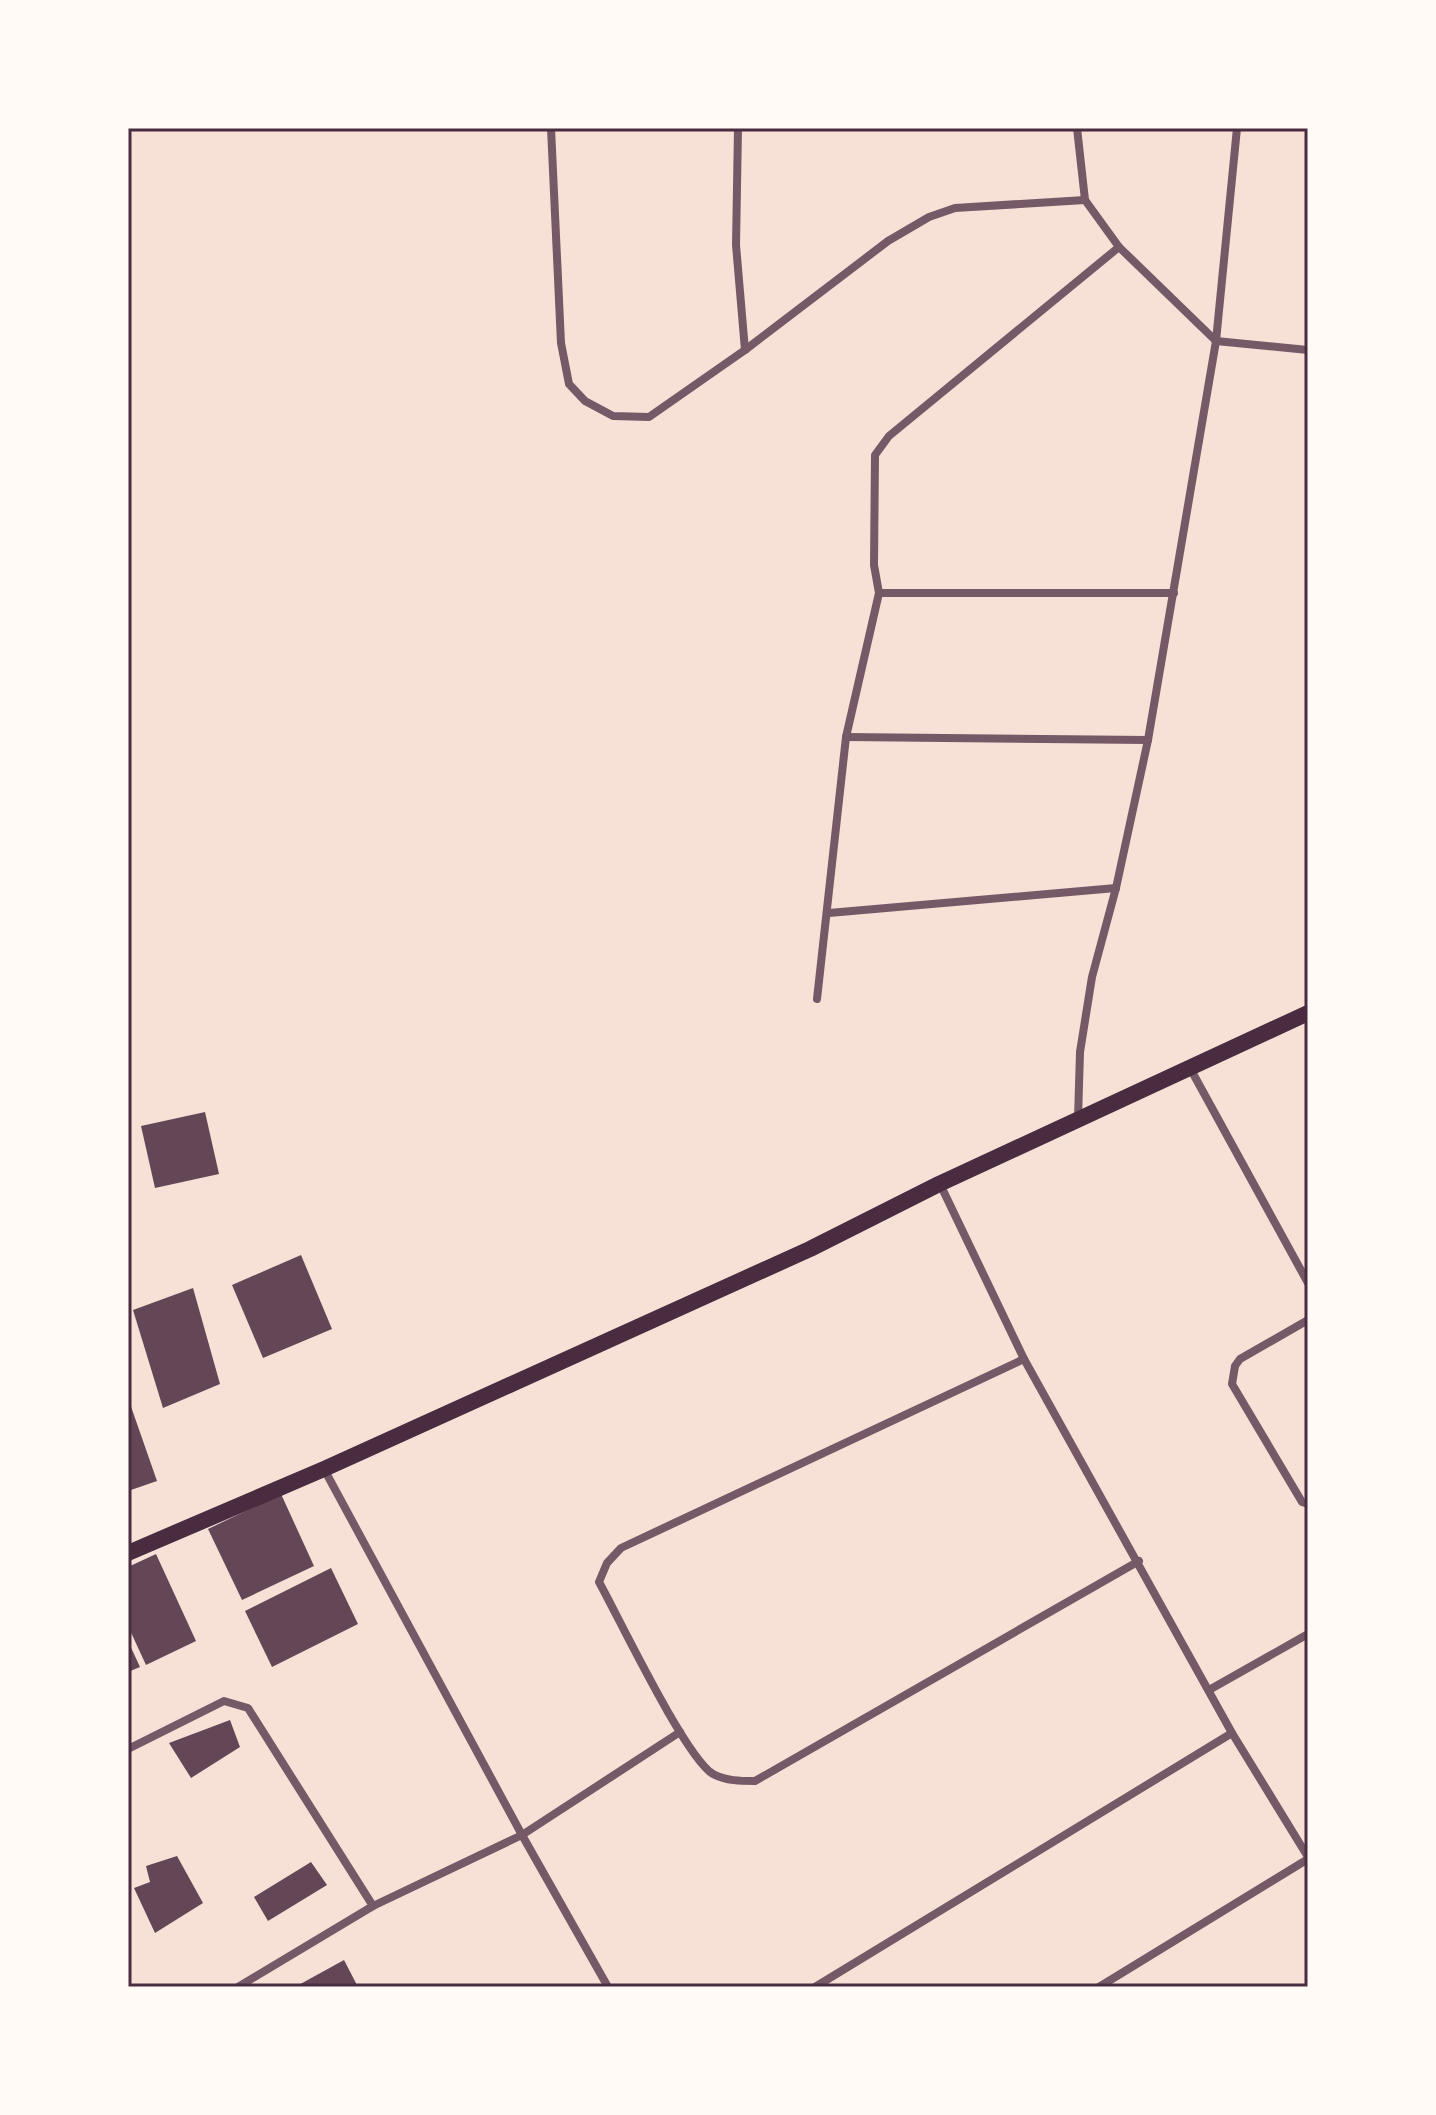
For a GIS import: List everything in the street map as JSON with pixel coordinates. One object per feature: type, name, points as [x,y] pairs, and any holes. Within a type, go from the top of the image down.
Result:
[{"type":"main road","points":[[128,1553],[324,1469],[810,1249],[1078,1118],[1308,1013]]},
{"type":"street","points":[[551,128],[561,343],[569,384],[585,401],[613,416],[649,417],[745,350],[888,241],[929,217],[955,208],[1085,200]]},
{"type":"street","points":[[738,128],[736,245],[745,350]]},
{"type":"street","points":[[1077,128],[1085,200],[1119,247],[1216,341],[1308,350]]},
{"type":"street","points":[[1078,1118],[1080,1052],[1092,977],[1116,888],[1148,740],[1216,341],[1237,128]]},
{"type":"street","points":[[817,999],[829,913],[846,737],[879,593],[874,565],[875,455],[889,436],[1119,247]]},
{"type":"street","points":[[879,593],[1174,593]]},
{"type":"street","points":[[846,737],[1148,740]]},
{"type":"street","points":[[829,913],[1116,888]]},
{"type":"street","points":[[1189,1067],[1308,1283]]},
{"type":"street","points":[[939,1184],[1024,1359],[1232,1733],[1308,1858],[1099,1987]]},
{"type":"street","points":[[1308,1320],[1240,1359],[1235,1366],[1232,1384],[1302,1502],[1308,1504]]},
{"type":"street","points":[[1024,1359],[621,1548],[607,1563],[599,1582],[680,1732],[712,1773],[735,1781],[755,1781],[1139,1561]]},
{"type":"street","points":[[324,1469],[608,1987]]},
{"type":"street","points":[[1209,1690],[1308,1634]]},
{"type":"street","points":[[128,1749],[224,1701],[248,1708],[373,1906]]},
{"type":"street","points":[[238,1987],[373,1906],[522,1835],[680,1732]]},
{"type":"street","points":[[815,1987],[1232,1733]]},
{"type":"building","points":[[205,1112],[219,1174],[155,1188],[141,1126]]},
{"type":"building","points":[[301,1255],[332,1329],[263,1358],[232,1285]]},
{"type":"building","points":[[193,1288],[220,1384],[163,1408],[133,1310]]},
{"type":"building","points":[[128,1398],[157,1481],[128,1491]]},
{"type":"building","points":[[281,1494],[314,1566],[242,1600],[208,1529]]},
{"type":"building","points":[[156,1554],[196,1641],[146,1665],[128,1626],[128,1567]]},
{"type":"building","points":[[331,1568],[358,1624],[272,1667],[245,1611]]},
{"type":"building","points":[[128,1641],[140,1667],[128,1672]]},
{"type":"building","points":[[230,1720],[240,1747],[191,1778],[169,1743]]},
{"type":"building","points":[[177,1856],[203,1903],[155,1933],[134,1888],[150,1882],[146,1866]]},
{"type":"building","points":[[311,1862],[327,1885],[268,1921],[254,1897]]},
{"type":"building","points":[[344,1960],[358,1987],[295,1987]]}]
